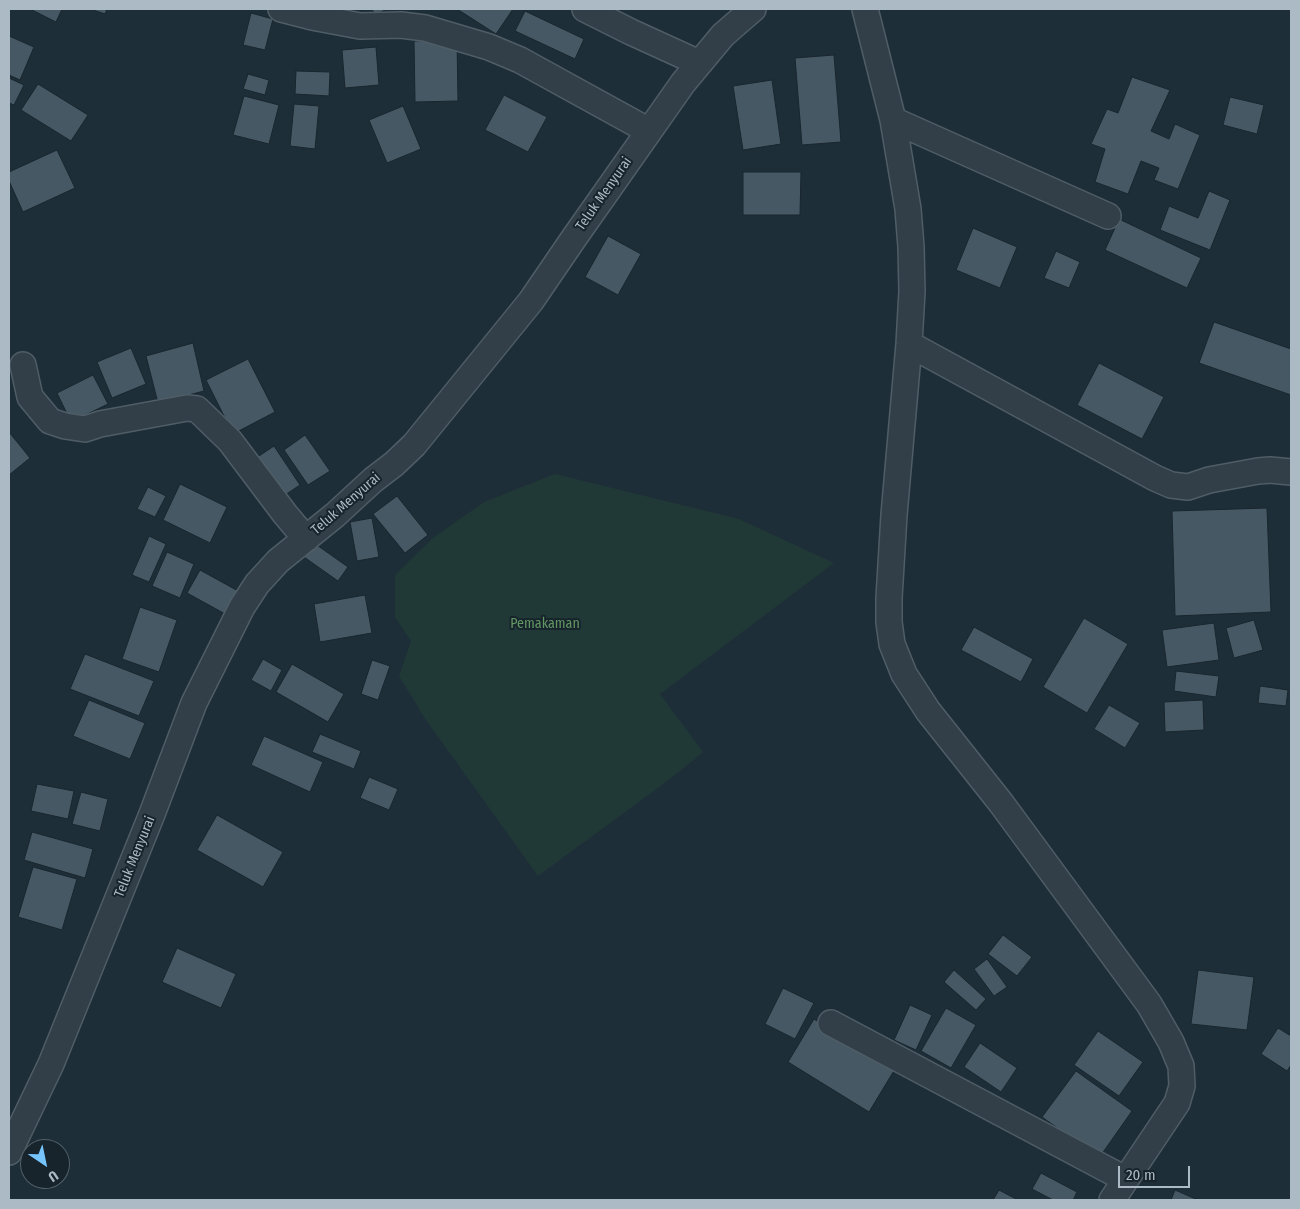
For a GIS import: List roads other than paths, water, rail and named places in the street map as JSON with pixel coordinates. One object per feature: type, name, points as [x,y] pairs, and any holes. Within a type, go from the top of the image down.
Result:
[{"type":"street","points":[[282,9],[360,26],[425,28],[490,47],[520,60],[650,131]]},
{"type":"street","points":[[585,9],[699,63]]},
{"type":"street","name":"Teluk Menyurai","points":[[9,1152],[51,1064],[149,823],[194,703],[242,607],[257,584],[278,562],[335,515],[414,445],[531,301],[683,83],[723,35],[753,9]]},
{"type":"street","points":[[864,9],[893,120],[908,209],[911,247],[912,291],[909,344],[894,515],[889,598],[889,622],[892,644],[904,674],[928,711],[1001,804],[1149,1004],[1171,1042],[1181,1066],[1182,1086],[1177,1103],[1112,1200]]},
{"type":"street","points":[[893,120],[1108,216]]},
{"type":"street","points":[[909,344],[1155,478],[1172,485],[1188,488],[1209,480],[1258,471],[1291,472]]},
{"type":"street","points":[[23,365],[30,397],[50,421],[65,426],[84,430],[100,424],[187,408],[197,409],[230,441],[306,539]]},
{"type":"street","points":[[831,1023],[1125,1179]]},
{"type":"park label","name":"Pemakaman","points":[[545,624]]}]
